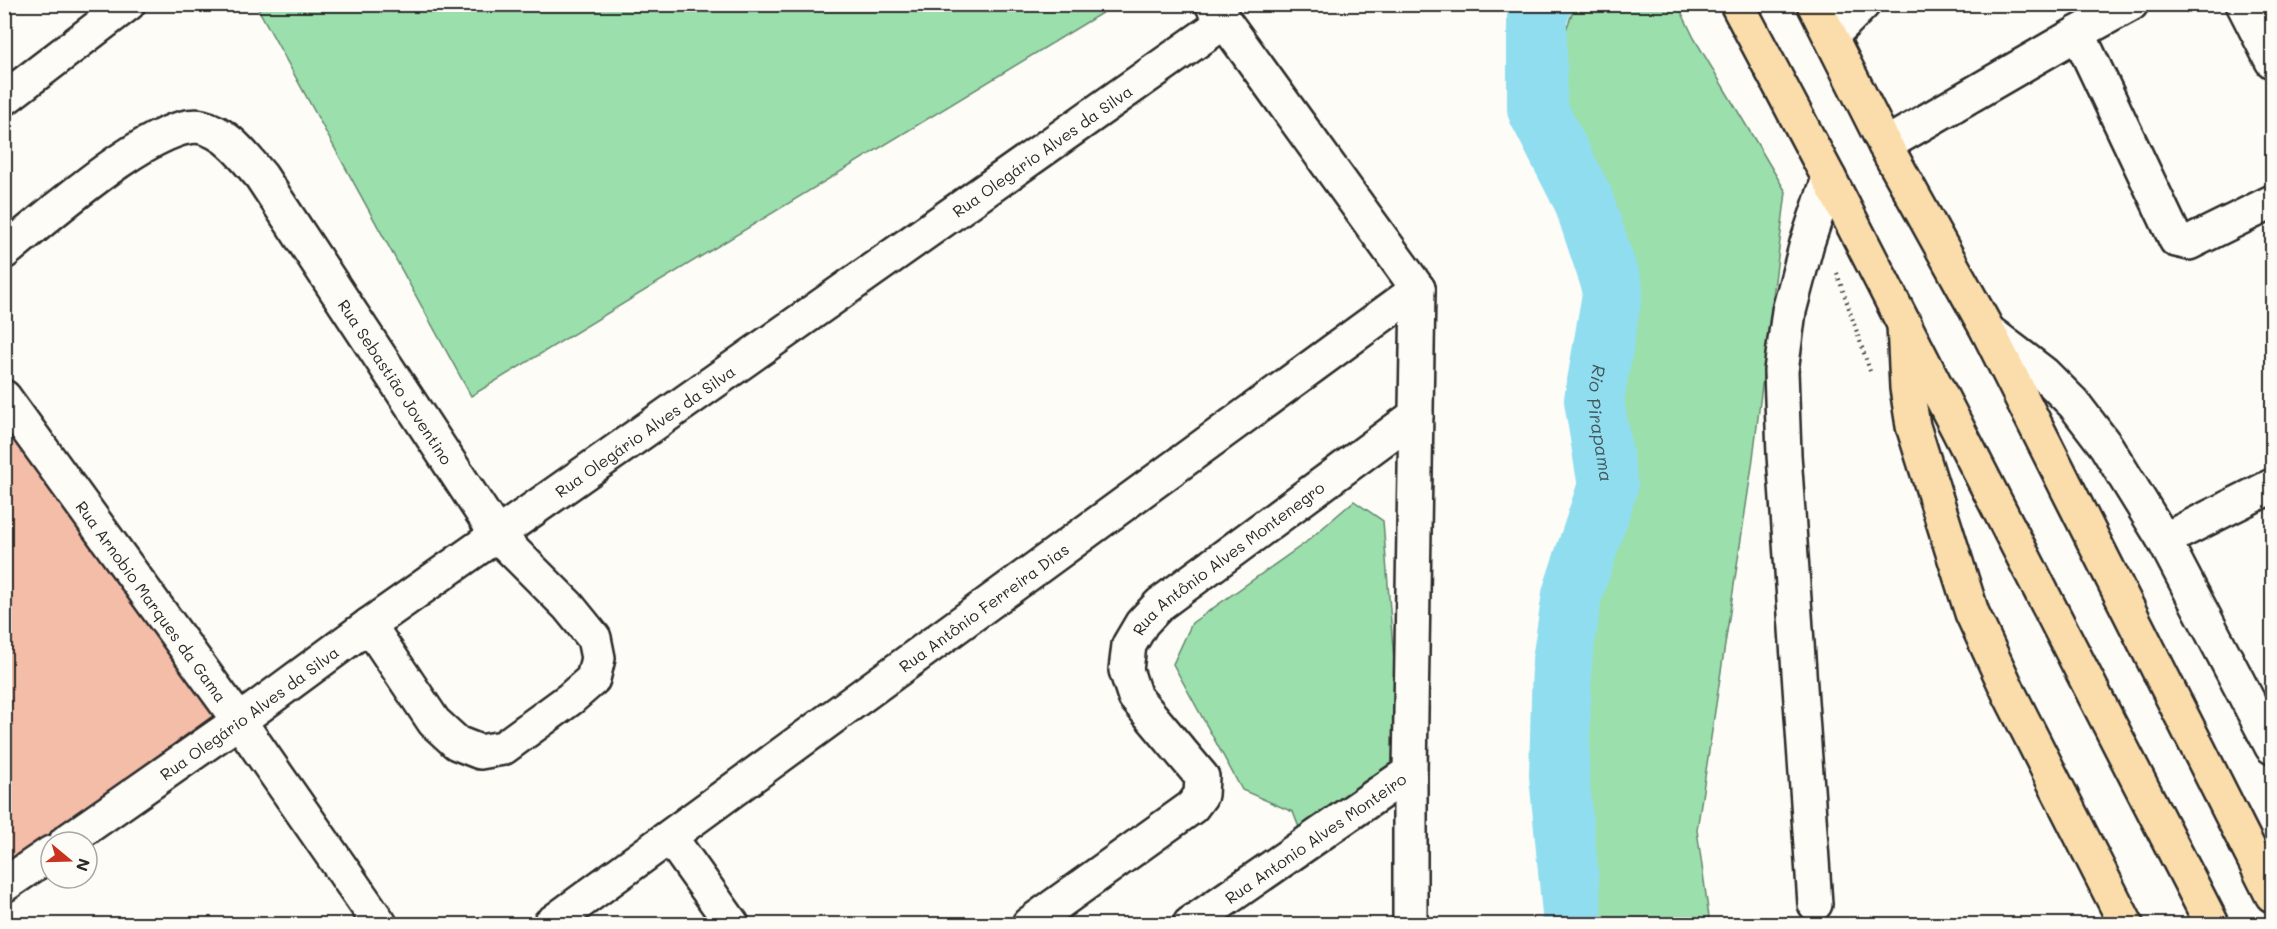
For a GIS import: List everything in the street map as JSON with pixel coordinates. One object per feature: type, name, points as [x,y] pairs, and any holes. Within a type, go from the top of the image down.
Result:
[{"type":"main road","points":[[1814,4],[1885,145],[1988,331],[2272,895]]},
{"type":"main road","points":[[1741,13],[1829,178],[2212,924]]},
{"type":"main road","points":[[1904,324],[1907,388],[1913,426],[1972,613],[2010,695],[2126,924]]},
{"type":"street","points":[[4,99],[128,4]]},
{"type":"street","points":[[1831,36],[1863,4]]},
{"type":"street","points":[[1885,145],[2131,4]]},
{"type":"street","points":[[2243,4],[2272,61]]},
{"type":"street","points":[[1218,13],[1418,290],[1410,772],[1410,924]]},
{"type":"street","name":"Rua Olegário Alves da Silva","points":[[83,830],[239,722],[369,625],[497,535],[1218,13]]},
{"type":"street","points":[[2078,33],[2176,240],[2189,243],[2272,202]]},
{"type":"street","name":"Rua Sebastião Joventino","points":[[4,252],[120,160],[176,129],[201,127],[222,136],[242,154],[261,176],[497,535],[568,606],[594,638],[598,658],[593,679],[570,699],[503,748],[480,752],[457,743],[434,722],[369,625]]},
{"type":"street","points":[[1815,904],[1784,455],[1781,371],[1789,311],[1807,243],[1829,178]]},
{"type":"street","name":"Rua Antônio Ferreira Dias","points":[[550,924],[1418,290]]},
{"type":"street","points":[[1988,331],[2043,373],[2074,404],[2106,446],[2164,540],[2272,747]]},
{"type":"street","name":"Rua Arnobio Marques da Gama","points":[[4,397],[239,722],[380,924]]},
{"type":"street","name":"Rua Antônio Alves Montenegro","points":[[1029,924],[1192,807],[1201,795],[1202,777],[1135,697],[1126,670],[1129,645],[1142,622],[1160,604],[1416,415]]},
{"type":"street","points":[[2164,540],[2272,486]]},
{"type":"street","name":"Rua Antonio Alves Monteiro","points":[[1190,924],[1410,772]]},
{"type":"street","points":[[670,837],[732,924]]},
{"type":"street","points":[[4,885],[39,861]]},
{"type":"green space","points":[[256,5],[1115,5],[471,396]]},
{"type":"green space","points":[[1575,5],[1678,5],[1694,38],[1786,192],[1752,466],[1697,830],[1710,924],[1593,924],[1576,721],[1596,572],[1628,490],[1621,410],[1632,314],[1633,257],[1595,187],[1582,149],[1553,88],[1562,41]]},
{"type":"green space","points":[[1354,501],[1383,521],[1402,763],[1300,830],[1293,812],[1242,790],[1173,664],[1192,623],[1305,543]]},
{"type":"building","points":[[4,423],[214,715],[55,830],[39,830],[39,842],[4,867]]},
{"type":"waterway","name":"Rio Pirapama","points":[[1542,4],[1537,17],[1537,109],[1583,199],[1613,289],[1594,400],[1608,486],[1572,595],[1562,661],[1559,775],[1573,924]]}]
